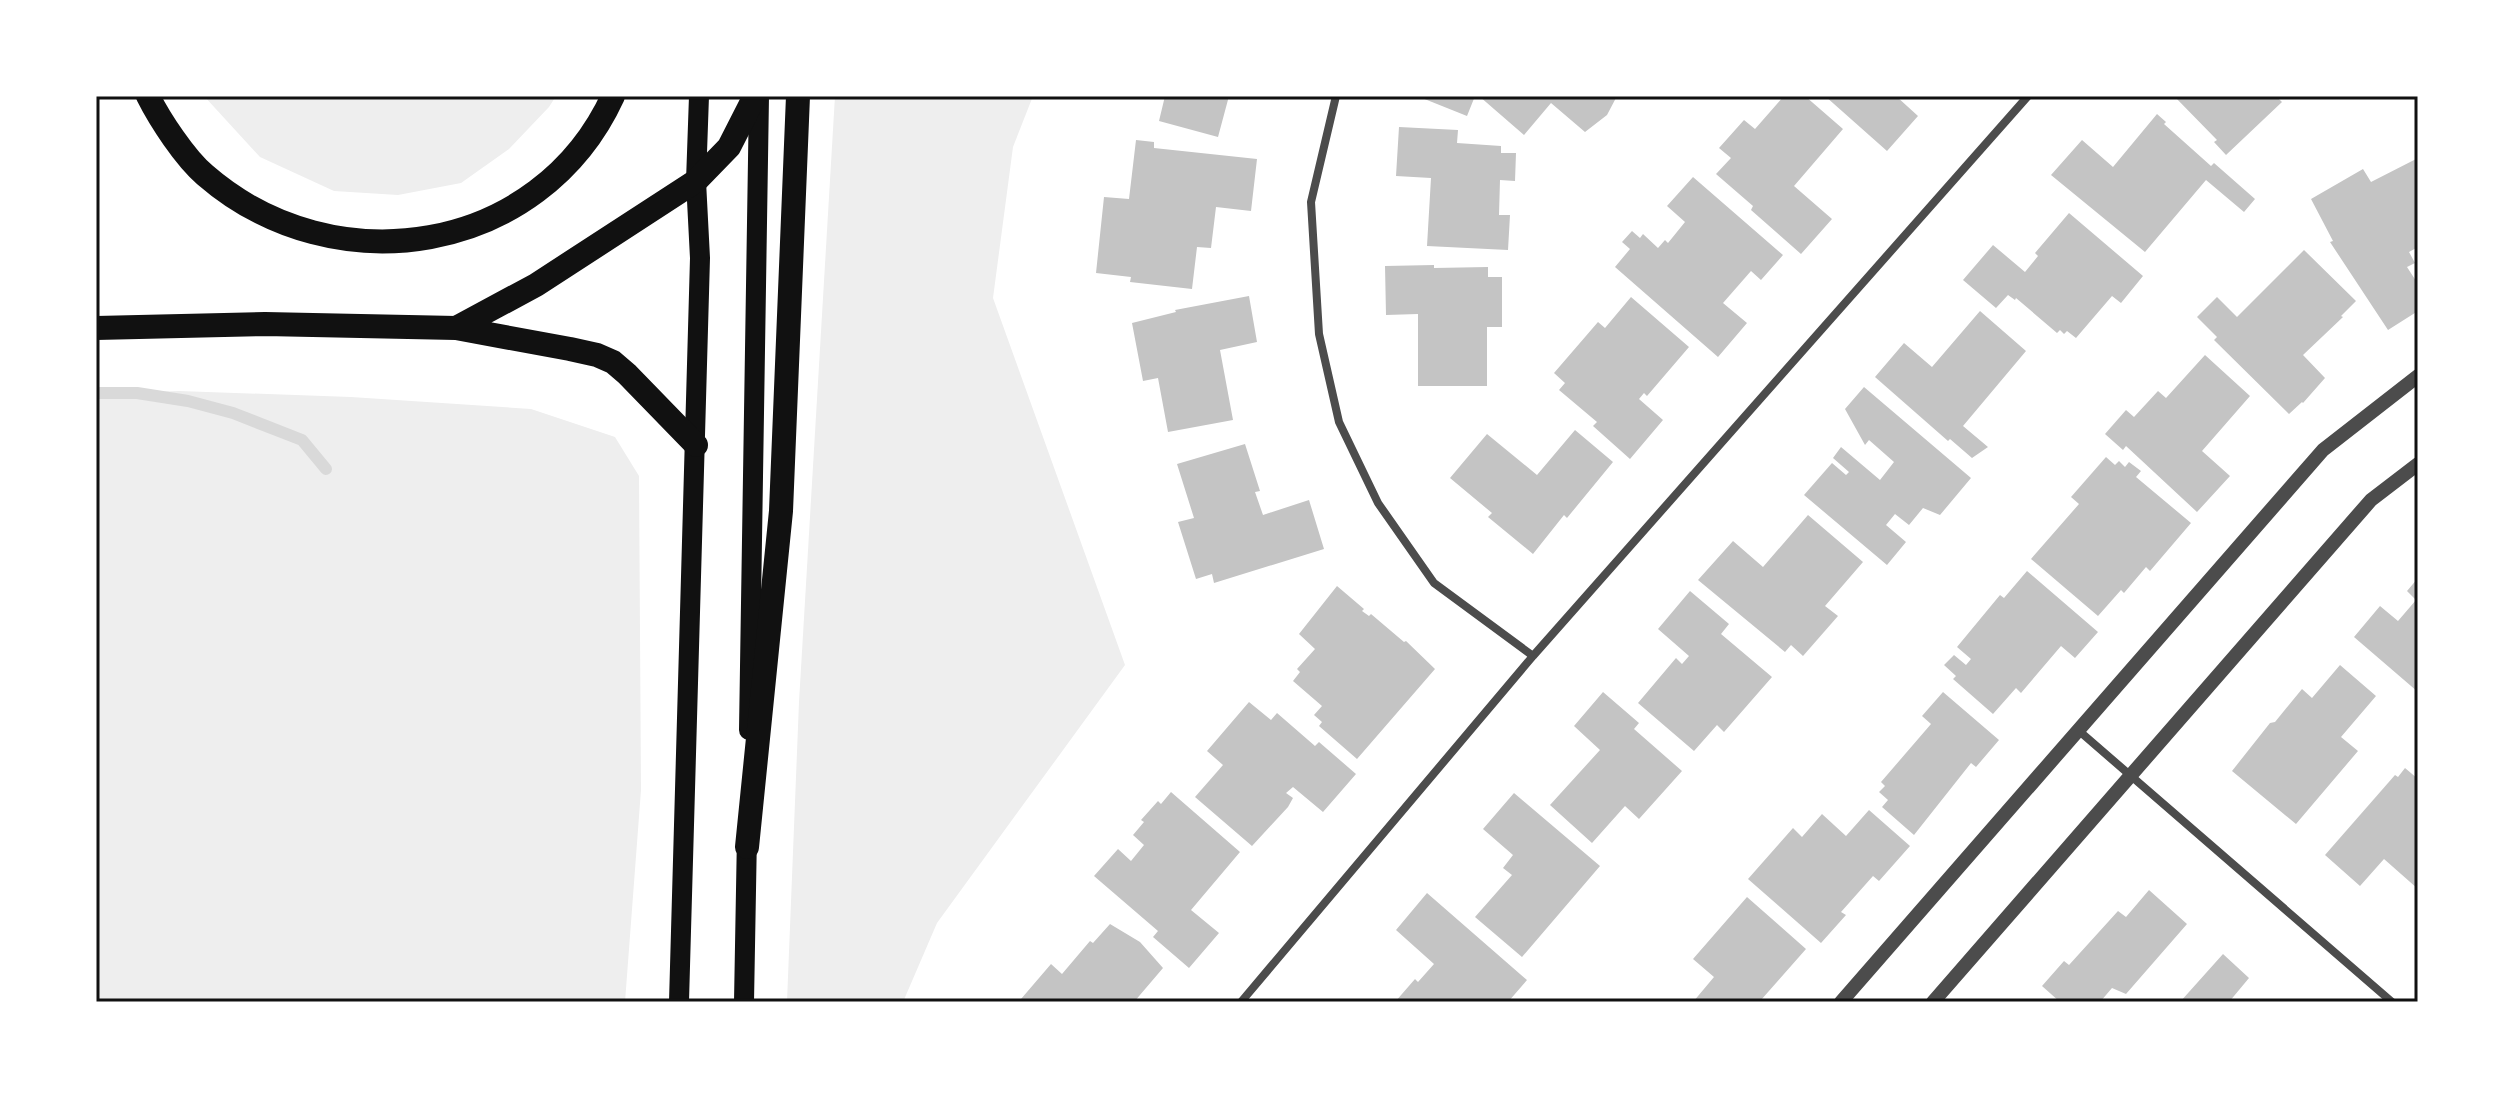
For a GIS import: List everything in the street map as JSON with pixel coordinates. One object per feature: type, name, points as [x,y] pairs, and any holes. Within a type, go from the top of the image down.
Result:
[{"type":"highway","points":[[148,96],[159,118],[203,174],[241,201],[279,221],[323,236],[382,243],[436,238],[489,220],[547,184],[580,147],[613,96]]},
{"type":"highway","points":[[456,328],[536,285],[696,181],[729,147],[757,96]]},
{"type":"highway","points":[[747,847],[781,511],[798,96]]},
{"type":"highway","points":[[96,328],[265,324],[456,328],[570,349],[613,362],[696,445]]},
{"type":"main road","points":[[679,1002],[696,445],[699,96]]},
{"type":"main road","points":[[744,1002],[757,96]]},
{"type":"street","points":[[1336,96],[1311,202],[1319,334],[1339,422],[1378,503],[1434,583],[1533,656]]},
{"type":"street","points":[[1241,1002],[1533,656],[2028,96]]},
{"type":"street","points":[[1841,1002],[2323,450],[2418,376]]},
{"type":"street","points":[[1933,1002],[2371,500],[2418,464]]},
{"type":"street","points":[[2078,730],[2392,1002]]},
{"type":"shaded area","points":[[204,96],[556,96],[509,149],[461,183],[398,195],[334,191],[260,157]]},
{"type":"shaded area","points":[[835,96],[1033,96],[1013,147],[993,298],[1125,665],[937,923],[903,1002],[787,1002],[799,702]]},
{"type":"shaded area","points":[[179,391],[351,397],[531,409],[615,437],[639,476],[641,790],[625,1002],[96,1002],[96,394]]},
{"type":"building","points":[[1165,96],[1229,96],[1218,137],[1159,121]]},
{"type":"building","points":[[1423,96],[1475,96],[1467,116]]},
{"type":"building","points":[[1479,96],[1617,96],[1607,115],[1585,132],[1551,103],[1524,135]]},
{"type":"building","points":[[1784,96],[1805,96],[1843,129],[1794,186],[1832,219],[1801,254],[1716,174],[1731,158],[1719,148],[1744,120],[1755,129]]},
{"type":"building","points":[[1825,96],[1896,96],[1918,116],[1887,151]]},
{"type":"building","points":[[2174,96],[2276,96],[2282,102],[2226,155],[2214,142],[2217,140]]},
{"type":"building","points":[[2157,114],[2211,166],[2214,163],[2255,199],[2244,212],[2206,180],[2145,252],[2051,175],[2082,140],[2113,167]]},
{"type":"building","points":[[1399,127],[1458,130],[1457,143],[1501,146],[1501,153],[1516,153],[1515,181],[1500,180],[1499,215],[1510,215],[1508,250],[1427,246],[1431,178],[1396,176]]},
{"type":"building","points":[[1136,140],[1154,142],[1154,148],[1257,159],[1251,211],[1216,207],[1211,248],[1197,247],[1192,289],[1130,282],[1131,277],[1096,273],[1104,197],[1129,199]]},
{"type":"building","points":[[2418,158],[2418,247],[2409,252],[2415,263],[2407,267],[2418,284],[2418,311],[2388,330],[2330,242],[2333,241],[2311,199],[2363,169],[2371,182]]},
{"type":"building","points":[[1693,177],[1783,255],[1761,280],[1751,271],[1723,303],[1747,323],[1718,357],[1615,267],[1630,249],[1622,242],[1632,231],[1640,238],[1643,234],[1658,248],[1665,240],[1668,243],[1685,222],[1667,206]]},
{"type":"building","points":[[2069,213],[2143,276],[2121,303],[2112,296],[2076,338],[2067,331],[2057,333],[2016,298],[2008,295],[1996,308],[1963,280],[1993,245],[2025,272],[2038,256],[2035,253]]},
{"type":"building","points":[[2304,250],[2356,301],[2303,355],[2325,378],[2289,414],[2214,340],[2217,337],[2197,317],[2217,297],[2237,317]]},
{"type":"building","points":[[1434,265],[1434,268],[1488,267],[1488,277],[1502,277],[1502,327],[1487,327],[1487,386],[1418,386],[1418,314],[1386,315],[1385,266]]},
{"type":"building","points":[[1249,296],[1257,342],[1220,350],[1233,420],[1168,432],[1158,378],[1143,381],[1132,323],[1175,310]]},
{"type":"building","points":[[1631,297],[1689,347],[1647,396],[1644,393],[1639,399],[1663,420],[1630,459],[1593,426],[1597,422],[1559,390],[1565,383],[1554,373],[1598,322],[1605,328]]},
{"type":"building","points":[[1980,311],[2026,351],[1963,426],[1988,447],[1972,458],[1875,377],[1904,343],[1932,367]]},
{"type":"building","points":[[2205,355],[2250,396],[2202,451],[2230,476],[2197,512],[2126,446],[2123,450],[2105,434],[2126,410],[2134,417],[2158,391],[2166,398]]},
{"type":"building","points":[[1864,387],[1971,478],[1940,515],[1923,508],[1909,525],[1895,514],[1886,525],[1906,542],[1887,565],[1804,495],[1832,463],[1846,475],[1849,472],[1833,458],[1841,447],[1880,480],[1894,462],[1869,440],[1865,445],[1845,409]]},
{"type":"building","points":[[1575,430],[1613,462],[1533,554],[1488,517],[1492,513],[1450,478],[1487,434],[1537,475]]},
{"type":"building","points":[[1245,444],[1260,491],[1255,492],[1263,515],[1309,500],[1324,549],[1214,583],[1212,574],[1196,579],[1178,522],[1194,518],[1177,464]]},
{"type":"building","points":[[2106,457],[2115,465],[2119,461],[2125,467],[2129,462],[2141,471],[2136,477],[2191,523],[2150,571],[2146,567],[2124,593],[2121,590],[2098,616],[2031,559],[2079,504],[2071,497]]},
{"type":"building","points":[[1808,515],[1863,562],[1825,606],[1838,616],[1803,656],[1791,645],[1785,652],[1698,580],[1733,541],[1763,567]]},
{"type":"building","points":[[2027,571],[2098,632],[2075,658],[2061,646],[2021,693],[2016,688],[1993,714],[1953,679],[1956,676],[1944,665],[1954,655],[1966,665],[1971,659],[1957,647],[2000,595],[2004,598]]},
{"type":"building","points":[[2418,578],[2418,692],[2354,637],[2380,606],[2398,621],[2416,600],[2407,591]]},
{"type":"building","points":[[1337,586],[1364,609],[1362,611],[1369,616],[1371,614],[1406,641],[1435,669],[1357,759],[1319,726],[1322,722],[1314,715],[1322,706],[1293,681],[1300,672],[1297,669],[1315,649],[1299,634]]},
{"type":"building","points":[[1690,591],[1729,624],[1721,634],[1772,677],[1724,732],[1717,725],[1694,751],[1638,703],[1676,658],[1682,664],[1689,656],[1658,629]]},
{"type":"building","points":[[2340,665],[2376,696],[2341,737],[2358,751],[2296,824],[2232,771],[2302,689],[2312,698]]},
{"type":"building","points":[[1603,692],[1639,723],[1634,729],[1682,771],[1639,819],[1625,806],[1592,843],[1550,805],[1600,750],[1574,726]]},
{"type":"building","points":[[1943,692],[1999,740],[1976,767],[1971,763],[1914,835],[1882,807],[1888,800],[1879,792],[1885,786],[1881,782],[1931,724],[1922,716]]},
{"type":"building","points":[[1249,702],[1271,720],[1277,713],[1315,746],[1319,742],[1356,774],[1323,812],[1293,787],[1286,793],[1293,798],[1288,807],[1252,846],[1195,797],[1223,765],[1207,751]]},
{"type":"building","points":[[2405,768],[2418,779],[2418,889],[2384,859],[2360,886],[2325,855],[2395,775],[2398,777]]},
{"type":"building","points":[[1171,792],[1240,852],[1191,910],[1219,933],[1189,968],[1153,937],[1158,931],[1094,876],[1118,849],[1131,861],[1144,845],[1133,835],[1144,822],[1141,820]]},
{"type":"building","points":[[1514,793],[1600,866],[1522,957],[1475,917],[1512,875],[1503,868],[1513,855],[1483,829]]},
{"type":"building","points":[[1869,810],[1910,846],[1879,881],[1873,876],[1841,912],[1846,915],[1821,943],[1748,879],[1793,828],[1802,837],[1822,814],[1846,836]]},
{"type":"building","points":[[2149,890],[2187,924],[2126,994],[2112,988],[2100,1002],[2060,1002],[2042,986],[2064,961],[2069,965],[2118,911],[2126,917]]},
{"type":"building","points":[[1427,893],[1527,980],[1508,1002],[1395,1002],[1415,979],[1418,982],[1434,964],[1396,930]]},
{"type":"building","points":[[1747,897],[1806,949],[1761,1000],[1764,1002],[1693,1002],[1714,977],[1693,959]]},
{"type":"building","points":[[1110,924],[1140,942],[1163,968],[1134,1002],[1025,1002],[1021,999],[1051,964],[1062,974],[1090,941],[1093,943]]},
{"type":"building","points":[[2223,954],[2249,978],[2229,1002],[2180,1002]]},
{"type":"waterway","points":[[96,393],[137,393],[188,401],[233,413],[302,440],[326,469]]}]
